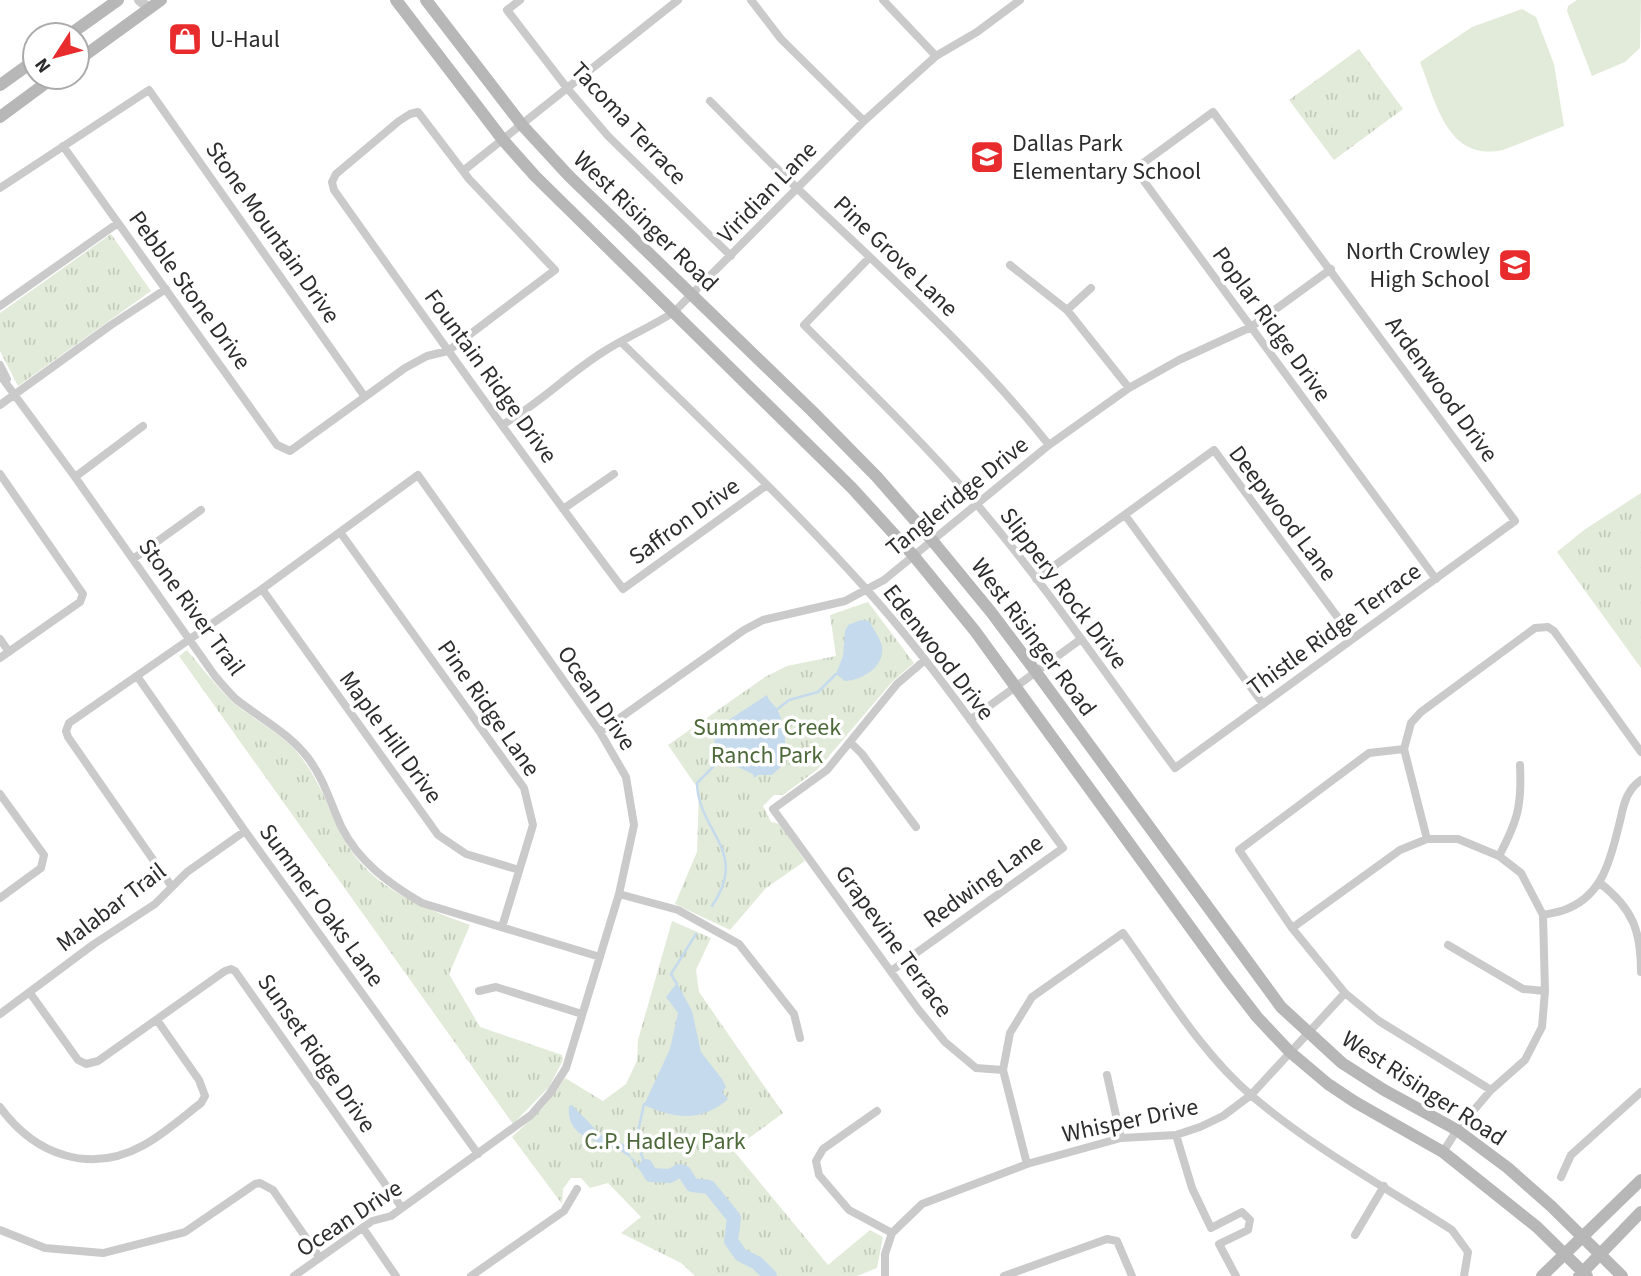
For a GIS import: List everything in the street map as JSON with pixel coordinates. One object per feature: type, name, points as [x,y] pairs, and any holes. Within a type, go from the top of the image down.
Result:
[{"type":"main road","points":[[89,21],[118,0]]},
{"type":"main road","points":[[91,49],[144,4],[160,0]]},
{"type":"main road","name":"West Risinger Road","points":[[396,0],[503,140],[576,219],[852,488],[913,555],[975,632],[1257,1017],[1290,1052],[1328,1084],[1443,1152],[1537,1227],[1583,1275]]},
{"type":"main road","name":"West Risinger Road","points":[[426,0],[522,125],[569,176],[877,477],[931,539],[1036,672],[1280,1007],[1352,1070],[1457,1130],[1508,1168],[1622,1276]]},
{"type":"main road","points":[[418,29],[437,15]]},
{"type":"main road","points":[[0,85],[21,70]]},
{"type":"main road","points":[[0,117],[35,91]]},
{"type":"main road","points":[[1122,831],[1143,817]]},
{"type":"main road","points":[[1545,1273],[1641,1180]]},
{"type":"main road","points":[[1583,1275],[1641,1212]]},
{"type":"main road","points":[[1564,1219],[1586,1222],[1601,1218]]},
{"type":"main road","points":[[1537,1227],[1550,1253],[1545,1273]]},
{"type":"main road","points":[[1613,1241],[1622,1276]]},
{"type":"street","name":"Tacoma Terrace","points":[[520,0],[506,10],[567,88],[608,136],[731,256]]},
{"type":"street","points":[[365,397],[418,360],[448,351],[555,270],[502,217],[463,171],[678,0]]},
{"type":"street","points":[[751,0],[781,39],[863,121]]},
{"type":"street","points":[[883,0],[936,56]]},
{"type":"street","name":"Viridian Lane","points":[[502,425],[528,410],[602,352],[674,312],[863,121],[936,56],[977,32],[1018,1]]},
{"type":"street","name":"Stone Mountain Drive","points":[[63,146],[149,90],[365,397]]},
{"type":"street","name":"Pine Grove Lane","points":[[710,101],[797,188],[903,286],[1000,387],[1049,445]]},
{"type":"street","name":"Fountain Ridge Drive","points":[[463,171],[418,112],[399,121],[336,174],[332,182],[334,190],[448,351],[623,589]]},
{"type":"street","name":"Ardenwood Drive","points":[[1213,112],[1515,521]]},
{"type":"street","name":"Poplar Ridge Drive","points":[[1213,112],[1135,169],[1436,579]]},
{"type":"street","points":[[0,188],[63,146]]},
{"type":"street","name":"Pebble Stone Drive","points":[[63,146],[277,445],[289,451],[365,397]]},
{"type":"street","points":[[0,306],[118,223]]},
{"type":"street","name":"Slippery Rock Drive","points":[[870,257],[804,325],[919,439],[976,503],[1036,579],[1175,768]]},
{"type":"street","points":[[1010,264],[1067,310],[1129,388]]},
{"type":"street","name":"Tangleridge Drive","points":[[600,732],[722,645],[763,620],[845,601],[884,580],[1049,445],[1129,388],[1179,360],[1251,327],[1331,270]]},
{"type":"street","points":[[1067,310],[1091,288]]},
{"type":"street","points":[[0,405],[166,289]]},
{"type":"street","name":"Edenwood Drive","points":[[622,343],[767,485],[867,590],[925,660],[1063,848]]},
{"type":"street","name":"Stone River Trail","points":[[0,365],[14,395]]},
{"type":"street","name":"Stone River Trail","points":[[0,375],[215,676],[235,699],[293,741],[308,758],[322,779],[342,828],[374,872],[422,903],[600,957]]},
{"type":"street","points":[[75,477],[144,426]]},
{"type":"street","name":"Deepwood Lane","points":[[1036,579],[1214,450],[1353,638]]},
{"type":"street","points":[[0,474],[83,594],[80,602],[0,658]]},
{"type":"street","points":[[563,509],[614,474]]},
{"type":"street","name":"Ocean Drive","points":[[172,887],[68,737],[66,732],[69,723],[262,589],[418,475],[600,732],[626,777],[634,825],[619,894],[566,1068],[550,1093],[531,1115],[478,1154],[391,1216],[372,1221],[294,1276]]},
{"type":"street","name":"Saffron Drive","points":[[623,589],[767,485]]},
{"type":"street","points":[[133,559],[201,510]]},
{"type":"street","points":[[1125,515],[1263,704]]},
{"type":"street","name":"Thistle Ridge Terrace","points":[[1175,768],[1515,521]]},
{"type":"street","name":"Pine Ridge Lane","points":[[340,532],[524,788],[533,825],[502,927]]},
{"type":"street","name":"Maple Hill Drive","points":[[262,589],[438,835],[466,854],[519,870]]},
{"type":"street","points":[[1427,839],[1404,748],[1411,723],[1421,712],[1535,628],[1548,626],[1553,631],[1641,752]]},
{"type":"street","points":[[0,639],[9,652]]},
{"type":"street","points":[[970,720],[1081,639]]},
{"type":"street","points":[[916,827],[862,754],[850,742],[897,684],[925,660]]},
{"type":"street","name":"Summer Oaks Lane","points":[[137,676],[478,1154]]},
{"type":"street","name":"Grapevine Terrace","points":[[850,742],[837,760],[820,776],[773,808],[945,1042],[976,1068],[1003,1070]]},
{"type":"street","points":[[1404,748],[1369,753],[1239,850],[1292,928],[1345,993],[1379,1021],[1491,1090]]},
{"type":"street","points":[[1499,856],[1515,826],[1521,797],[1520,765]]},
{"type":"street","points":[[1543,915],[1570,908],[1600,883],[1611,858],[1625,800],[1635,784],[1641,780]]},
{"type":"street","points":[[0,794],[44,855],[41,868],[0,898]]},
{"type":"street","name":"Malabar Trail","points":[[0,1014],[94,944],[155,904],[187,872],[245,831]]},
{"type":"street","points":[[1292,928],[1400,850],[1427,839],[1458,839],[1499,856],[1521,873],[1543,915],[1545,992],[1542,1027],[1525,1060],[1491,1090],[1457,1130],[1443,1152]]},
{"type":"street","name":"Redwing Lane","points":[[891,971],[1063,848]]},
{"type":"street","points":[[1600,883],[1623,903],[1630,916],[1641,948],[1641,972]]},
{"type":"street","points":[[619,894],[678,910],[740,944],[794,1014],[800,1038]]},
{"type":"street","points":[[1027,1164],[1003,1070],[1010,1033],[1032,998],[1123,933],[1201,1042],[1251,1095],[1314,1144],[1452,1230],[1468,1252],[1464,1276]]},
{"type":"street","points":[[1448,946],[1523,989],[1545,992]]},
{"type":"street","name":"Sunset Ridge Drive","points":[[30,993],[78,1060],[86,1064],[98,1061],[225,971],[235,971],[402,1208]]},
{"type":"street","points":[[479,991],[496,988],[582,1014]]},
{"type":"street","name":"Whisper Drive","points":[[892,1233],[922,1204],[1027,1164],[1121,1138],[1176,1135],[1223,1116],[1251,1095],[1345,993]]},
{"type":"street","points":[[0,1107],[12,1123],[45,1149],[74,1159],[111,1159],[144,1145],[201,1103],[205,1096],[199,1080],[157,1020]]},
{"type":"street","points":[[1107,1075],[1121,1138]]},
{"type":"street","points":[[1561,1177],[1571,1155],[1641,1093]]},
{"type":"street","points":[[877,1111],[823,1149],[816,1161],[819,1175],[849,1210],[892,1233],[885,1254],[885,1276]]},
{"type":"street","points":[[1176,1135],[1192,1188],[1236,1276]]},
{"type":"street","points":[[0,1230],[45,1248],[103,1253],[184,1232],[260,1183],[273,1190],[320,1258]]},
{"type":"street","points":[[1355,1235],[1384,1186]]},
{"type":"street","points":[[471,1276],[564,1211],[577,1189]]},
{"type":"street","points":[[1211,1228],[1242,1212],[1251,1220],[1248,1230],[1219,1244]]},
{"type":"street","points":[[363,1228],[396,1276]]},
{"type":"street","points":[[1004,1276],[1107,1239],[1117,1241],[1132,1276]]},
{"type":"green space","points":[[1577,0],[1641,0],[1640,48],[1625,62],[1592,76],[1567,11],[1568,6]]},
{"type":"green space","points":[[1522,9],[1536,17],[1554,64],[1564,126],[1503,150],[1484,151],[1469,147],[1456,138],[1446,126],[1420,62],[1472,27]]},
{"type":"green space","points":[[1359,49],[1403,109],[1334,160],[1289,100]]},
{"type":"green space","points":[[111,234],[151,291],[18,386],[0,351],[0,313]]},
{"type":"green space","points":[[1641,493],[1641,668],[1557,552],[1584,530]]},
{"type":"green space","name":"Summer Creek Ranch Park","points":[[868,602],[914,663],[892,682],[818,769],[783,795],[774,795],[763,806],[771,822],[780,824],[805,861],[766,888],[730,930],[675,904],[697,852],[699,790],[668,745],[765,677],[787,666],[836,656],[830,615]]},
{"type":"green space","points":[[187,650],[233,702],[296,751],[315,778],[348,846],[376,878],[410,900],[470,925],[449,974],[480,1027],[562,1055],[563,1060],[549,1087],[513,1124],[179,656]]},
{"type":"green space","name":"C.P. Hadley Park","points":[[672,921],[711,938],[696,970],[699,992],[783,1113],[733,1150],[828,1265],[870,1230],[883,1237],[877,1268],[857,1276],[695,1276],[681,1263],[621,1233],[641,1217],[608,1183],[590,1188],[581,1178],[571,1178],[563,1189],[562,1204],[512,1137],[542,1109],[565,1078],[603,1101],[626,1084],[637,1061],[638,1040]]},
{"type":"water","points":[[861,620],[869,621],[881,643],[882,653],[871,671],[845,681],[836,674],[843,656],[845,631],[848,625]]},
{"type":"water","points":[[767,695],[784,728],[785,763],[772,775],[758,775],[754,778],[753,774],[720,759],[714,736],[722,732],[730,719]]},
{"type":"water","points":[[677,983],[692,1011],[701,1052],[722,1079],[726,1087],[722,1092],[728,1099],[698,1115],[677,1115],[644,1105],[670,1049],[678,1013],[666,997]]},
{"type":"water","points":[[572,1105],[600,1134],[624,1144],[632,1159],[578,1131],[569,1117],[569,1106]]},
{"type":"waterway","points":[[775,711],[789,700],[818,692],[836,674]]},
{"type":"waterway","points":[[712,906],[722,887],[726,870],[719,842],[699,800],[697,783],[723,757]]},
{"type":"waterway","points":[[677,984],[671,974],[696,934]]},
{"type":"waterway","points":[[644,1104],[636,1141],[646,1166]]},
{"type":"waterway","points":[[632,1159],[642,1171],[647,1171]]},
{"type":"waterway","points":[[646,1166],[651,1175],[670,1176],[679,1171],[684,1172],[692,1185],[709,1187],[734,1218],[731,1241],[741,1255],[757,1263],[770,1276]]},
{"type":"place","name":"U-Haul","points":[[185,39]]},
{"type":"place","name":"Dallas Park Elementary School","points":[[987,157]]},
{"type":"place","name":"North Crowley High School","points":[[1515,265]]}]
